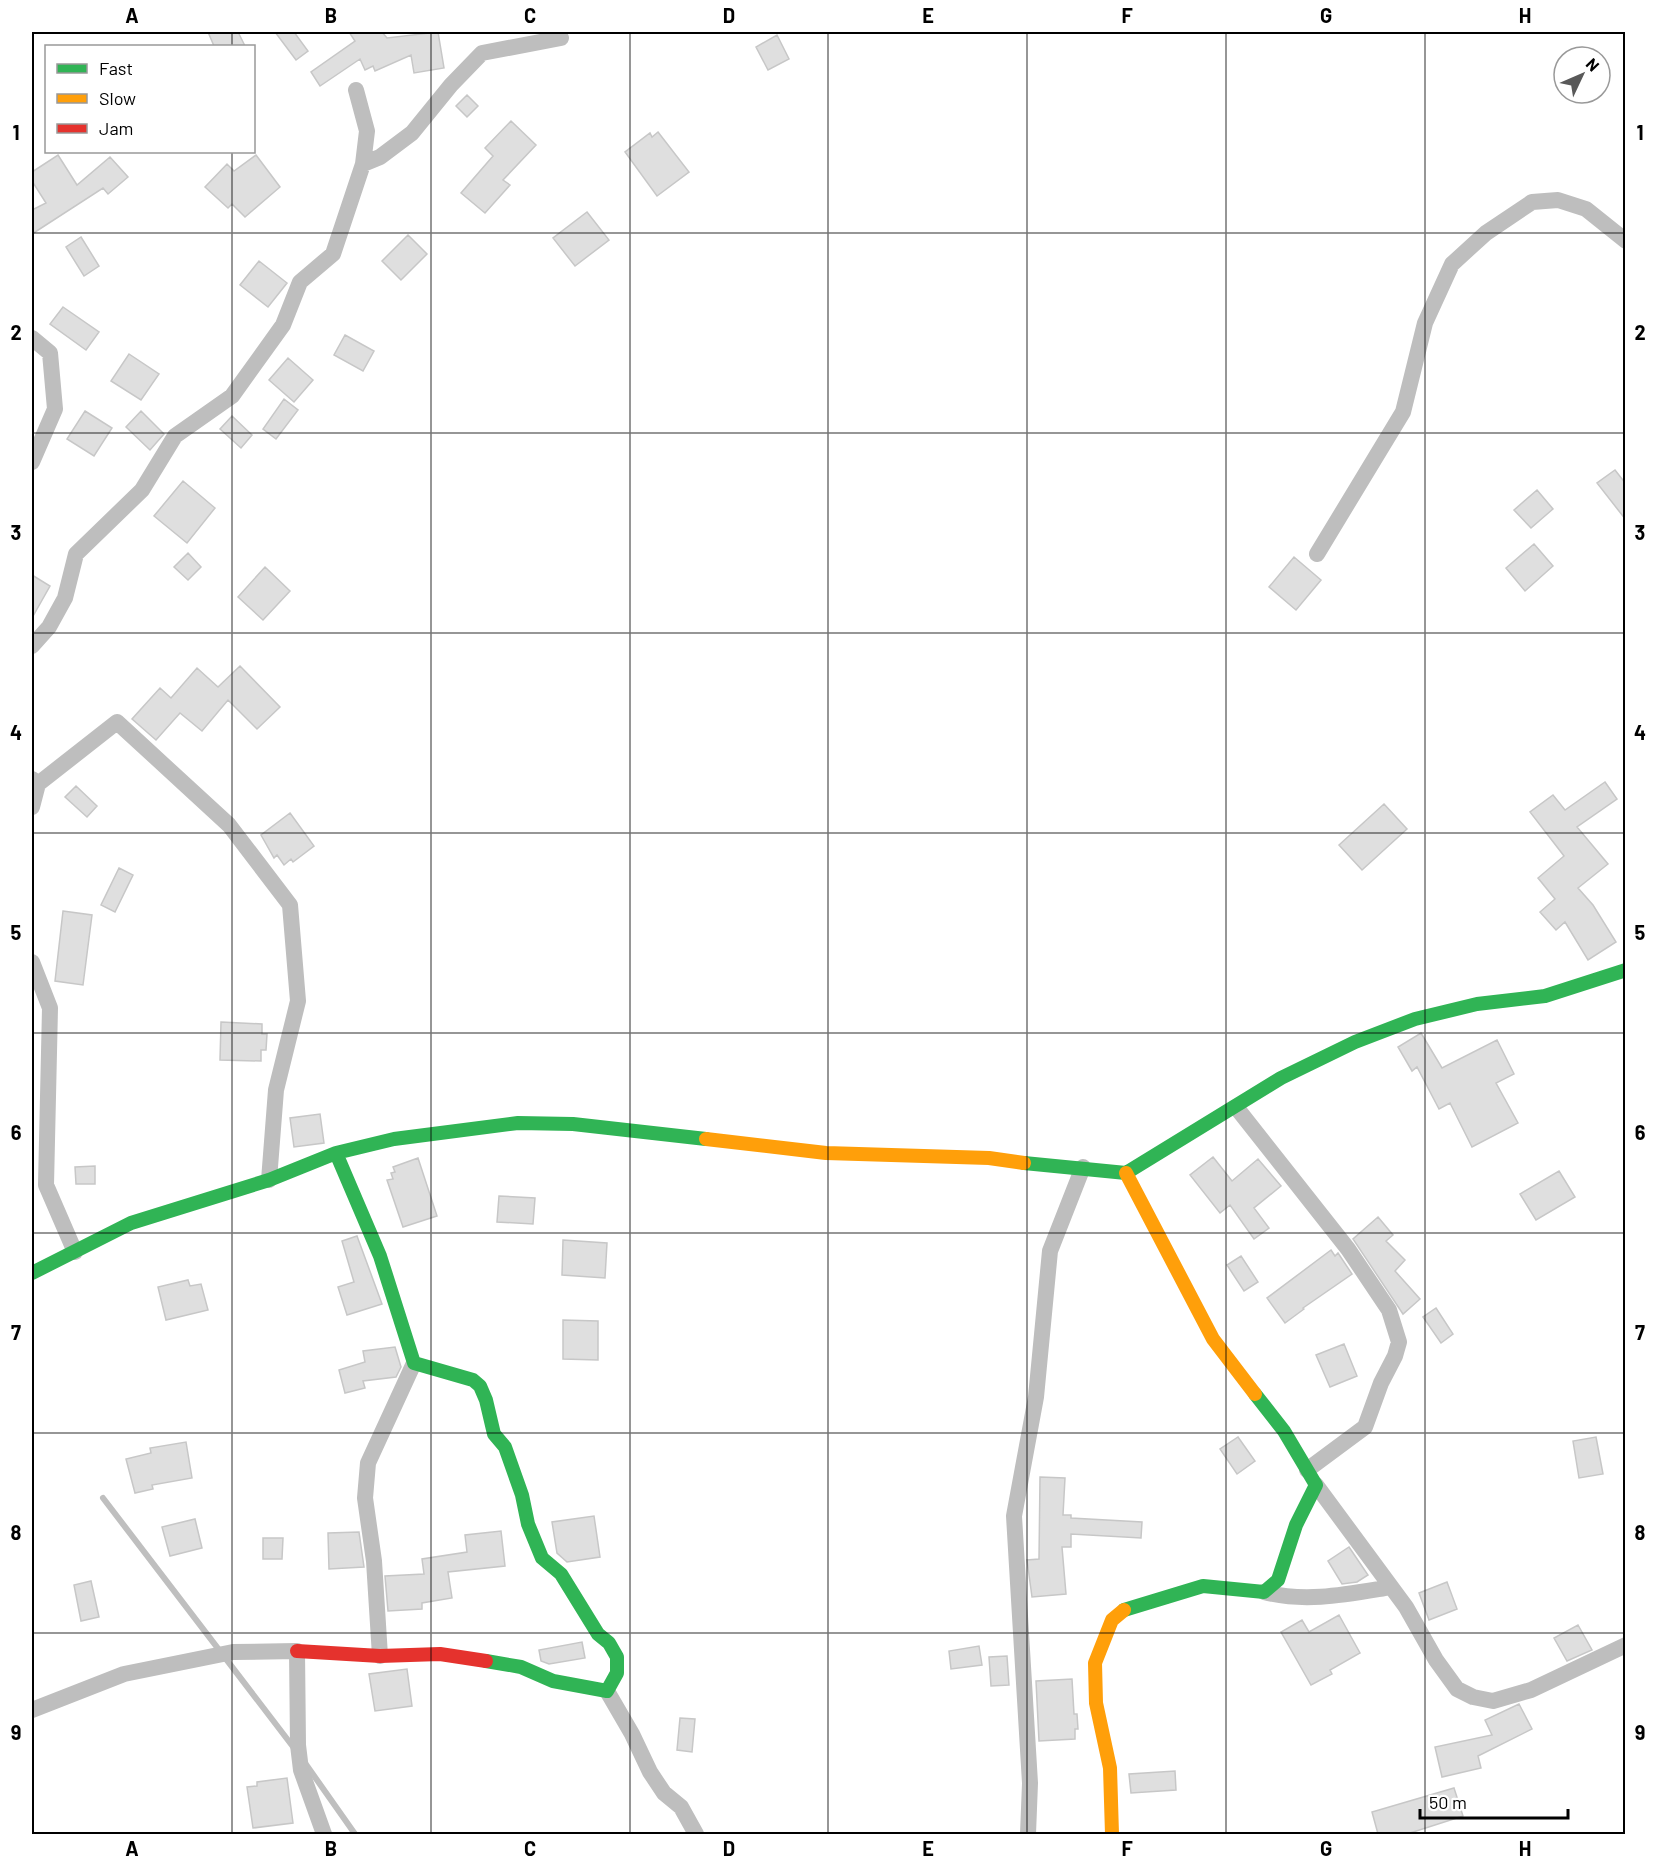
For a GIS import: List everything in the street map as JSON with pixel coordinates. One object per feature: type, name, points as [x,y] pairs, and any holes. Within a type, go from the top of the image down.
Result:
[{"type":"street","points":[[363,164],[380,157],[412,133],[451,85],[482,53],[561,38]]},
{"type":"street","points":[[32,646],[49,627],[65,597],[76,554],[142,490],[175,436],[232,396],[283,325],[300,282],[333,254],[363,164],[367,131],[356,90]]},
{"type":"street","points":[[1317,554],[1403,412],[1425,323],[1452,264],[1486,233],[1532,202],[1558,200],[1587,209],[1626,241]]},
{"type":"street","points":[[32,338],[50,353],[55,409],[32,462]]},
{"type":"street","points":[[32,807],[35,781],[117,722],[229,825],[290,904],[298,1001],[276,1090],[269,1180]]},
{"type":"street","points":[[32,962],[50,1008],[46,1185],[75,1252]]},
{"type":"street","points":[[32,1273],[131,1223],[269,1180],[336,1153],[394,1139],[518,1123],[573,1124],[826,1153],[989,1158],[1065,1169],[1083,1167],[1126,1173],[1281,1078],[1355,1042],[1414,1019],[1477,1004],[1545,996],[1626,970]]},
{"type":"street","points":[[1236,1107],[1348,1249],[1389,1310],[1399,1342],[1395,1356],[1380,1383],[1365,1427],[1307,1470]]},
{"type":"street","points":[[336,1153],[365,1218],[400,1313],[414,1363],[368,1463],[365,1498],[374,1561],[380,1656]]},
{"type":"street","points":[[1028,1834],[1030,1783],[1014,1516],[1038,1387],[1050,1251],[1083,1167]]},
{"type":"street","points":[[1126,1173],[1213,1339],[1284,1431],[1316,1485],[1406,1607],[1443,1670],[1457,1689],[1473,1697],[1493,1701],[1531,1690],[1626,1645]]},
{"type":"street","points":[[414,1363],[473,1380],[480,1386],[494,1434],[505,1447],[515,1472],[528,1524],[542,1558],[561,1574],[598,1634],[609,1643],[617,1657],[616,1673],[607,1691]]},
{"type":"street","points":[[1264,1592],[1278,1580],[1296,1525],[1316,1485]]},
{"type":"street","points":[[1112,1834],[1110,1768],[1096,1702],[1095,1663],[1112,1620],[1126,1609],[1203,1586],[1264,1592],[1287,1598],[1319,1597],[1391,1587]]},
{"type":"street","points":[[297,1651],[298,1745],[301,1770],[324,1834]]},
{"type":"street","points":[[32,1710],[124,1674],[233,1652],[297,1651],[380,1656],[452,1656],[521,1667],[553,1681],[607,1691],[632,1734],[650,1772],[664,1793],[681,1807],[696,1834]]},
{"type":"building","points":[[208,32],[238,32],[244,45],[214,45]]},
{"type":"building","points":[[275,32],[294,32],[308,51],[296,60]]},
{"type":"building","points":[[349,32],[382,32],[387,38],[438,32],[444,68],[414,73],[411,55],[375,71],[373,66],[365,70],[360,59],[320,86],[311,72],[355,41]]},
{"type":"building","points":[[777,35],[789,59],[768,70],[756,47]]},
{"type":"building","points":[[467,95],[478,106],[467,117],[456,106]]},
{"type":"building","points":[[511,121],[536,145],[503,180],[510,185],[485,213],[461,193],[493,156],[485,148]]},
{"type":"building","points":[[658,132],[689,172],[657,196],[625,152],[650,133],[652,137]]},
{"type":"building","points":[[58,155],[77,185],[110,157],[128,177],[108,194],[103,188],[32,234],[32,210],[46,203],[32,181],[32,172]]},
{"type":"building","points":[[256,155],[280,187],[245,217],[232,204],[228,208],[205,187],[227,164],[234,171]]},
{"type":"building","points":[[587,212],[609,240],[575,266],[553,238]]},
{"type":"building","points":[[408,235],[427,254],[401,280],[382,261]]},
{"type":"building","points":[[81,237],[99,266],[84,276],[66,247]]},
{"type":"building","points":[[259,261],[287,283],[268,307],[240,285]]},
{"type":"building","points":[[63,307],[99,332],[86,350],[50,324]]},
{"type":"building","points":[[345,335],[374,351],[363,371],[334,355]]},
{"type":"building","points":[[129,354],[159,374],[141,400],[111,381]]},
{"type":"building","points":[[288,358],[313,380],[294,402],[269,380]]},
{"type":"building","points":[[284,399],[298,410],[276,439],[263,429]]},
{"type":"building","points":[[85,411],[112,428],[94,456],[67,439]]},
{"type":"building","points":[[141,411],[164,434],[150,450],[126,427]]},
{"type":"building","points":[[232,416],[252,435],[241,448],[220,429]]},
{"type":"building","points":[[1615,470],[1626,484],[1626,520],[1597,483]]},
{"type":"building","points":[[183,481],[215,508],[187,543],[154,516]]},
{"type":"building","points":[[1537,490],[1553,509],[1531,528],[1514,510]]},
{"type":"building","points":[[1534,544],[1553,566],[1525,591],[1506,568]]},
{"type":"building","points":[[188,553],[201,567],[188,580],[174,567]]},
{"type":"building","points":[[1294,557],[1321,580],[1296,610],[1269,587]]},
{"type":"building","points":[[265,567],[290,591],[263,620],[238,597]]},
{"type":"building","points":[[32,575],[50,586],[32,618]]},
{"type":"building","points":[[240,666],[280,707],[257,729],[228,700],[202,731],[180,713],[156,740],[132,719],[160,688],[171,698],[197,668],[218,687]]},
{"type":"building","points":[[1605,782],[1617,799],[1577,827],[1608,864],[1578,888],[1593,905],[1616,942],[1588,960],[1565,922],[1556,930],[1540,912],[1555,899],[1538,878],[1564,856],[1530,812],[1553,795],[1565,810]]},
{"type":"building","points":[[76,786],[97,806],[87,817],[65,797]]},
{"type":"building","points":[[1384,804],[1407,829],[1362,870],[1339,845]]},
{"type":"building","points":[[290,813],[314,846],[293,862],[291,859],[284,865],[277,855],[274,858],[261,835]]},
{"type":"building","points":[[119,868],[133,875],[115,912],[101,905]]},
{"type":"building","points":[[63,911],[92,915],[83,985],[55,981]]},
{"type":"building","points":[[221,1022],[262,1024],[262,1034],[267,1034],[266,1050],[261,1050],[261,1061],[220,1060]]},
{"type":"building","points":[[1421,1033],[1442,1068],[1497,1040],[1514,1074],[1496,1083],[1518,1123],[1472,1147],[1450,1103],[1439,1109],[1417,1067],[1412,1071],[1398,1047]]},
{"type":"building","points":[[320,1114],[324,1143],[294,1147],[290,1118]]},
{"type":"building","points":[[1213,1157],[1232,1181],[1258,1159],[1281,1186],[1254,1208],[1269,1228],[1254,1239],[1230,1205],[1220,1213],[1190,1175]]},
{"type":"building","points":[[418,1158],[437,1216],[403,1227],[387,1180],[393,1179],[391,1173],[395,1172],[393,1167]]},
{"type":"building","points":[[95,1166],[95,1184],[76,1184],[75,1167]]},
{"type":"building","points":[[1559,1171],[1575,1197],[1536,1220],[1520,1194]]},
{"type":"building","points":[[499,1196],[535,1198],[533,1224],[497,1222]]},
{"type":"building","points":[[1378,1217],[1393,1235],[1386,1241],[1405,1260],[1395,1271],[1420,1299],[1403,1314],[1353,1239]]},
{"type":"building","points":[[357,1236],[382,1304],[347,1315],[338,1287],[354,1282],[342,1241]]},
{"type":"building","points":[[563,1240],[607,1243],[605,1278],[562,1275]]},
{"type":"building","points":[[1331,1250],[1335,1256],[1338,1253],[1352,1274],[1285,1323],[1267,1298]]},
{"type":"building","points":[[1241,1256],[1258,1282],[1244,1291],[1227,1265]]},
{"type":"building","points":[[188,1280],[190,1286],[201,1284],[208,1310],[166,1320],[158,1287]]},
{"type":"building","points":[[1436,1308],[1453,1334],[1441,1343],[1423,1317]]},
{"type":"building","points":[[563,1320],[598,1321],[598,1360],[563,1359]]},
{"type":"building","points":[[1344,1344],[1357,1376],[1330,1387],[1316,1355]]},
{"type":"building","points":[[395,1347],[401,1367],[396,1377],[363,1381],[365,1388],[345,1393],[339,1370],[365,1362],[363,1351]]},
{"type":"building","points":[[1238,1437],[1255,1461],[1237,1474],[1220,1449]]},
{"type":"building","points":[[1596,1437],[1603,1474],[1579,1478],[1573,1441]]},
{"type":"building","points":[[186,1442],[192,1478],[152,1485],[153,1489],[135,1493],[126,1459],[151,1453],[150,1448]]},
{"type":"building","points":[[1040,1477],[1065,1478],[1063,1515],[1071,1515],[1071,1518],[1142,1522],[1141,1538],[1071,1534],[1071,1547],[1062,1547],[1066,1594],[1032,1597],[1027,1560],[1039,1559]]},
{"type":"building","points":[[594,1516],[600,1557],[567,1562],[557,1553],[552,1522]]},
{"type":"building","points":[[195,1519],[202,1548],[170,1556],[162,1527]]},
{"type":"building","points":[[501,1531],[505,1566],[448,1572],[452,1598],[422,1603],[422,1609],[388,1611],[385,1576],[424,1574],[422,1559],[467,1552],[465,1535]]},
{"type":"building","points":[[359,1532],[364,1567],[329,1569],[328,1533]]},
{"type":"building","points":[[263,1538],[283,1538],[282,1559],[263,1559]]},
{"type":"building","points":[[1349,1547],[1368,1575],[1357,1582],[1342,1584],[1328,1561]]},
{"type":"building","points":[[91,1581],[99,1617],[81,1621],[74,1585]]},
{"type":"building","points":[[1447,1582],[1457,1609],[1429,1620],[1419,1593]]},
{"type":"building","points":[[1339,1615],[1360,1653],[1330,1670],[1332,1674],[1311,1685],[1281,1632],[1302,1620],[1309,1632]]},
{"type":"building","points":[[1578,1625],[1592,1650],[1567,1661],[1554,1638]]},
{"type":"building","points":[[582,1642],[585,1658],[549,1664],[541,1661],[539,1650]]},
{"type":"building","points":[[979,1646],[982,1665],[951,1669],[949,1651]]},
{"type":"building","points":[[1007,1656],[1009,1685],[991,1686],[989,1657]]},
{"type":"building","points":[[407,1669],[412,1706],[375,1711],[369,1674]]},
{"type":"building","points":[[1072,1679],[1074,1714],[1077,1714],[1078,1729],[1075,1729],[1075,1739],[1039,1741],[1036,1681]]},
{"type":"building","points":[[1519,1704],[1532,1729],[1478,1756],[1481,1768],[1442,1777],[1435,1747],[1492,1735],[1485,1720]]},
{"type":"building","points":[[680,1718],[695,1719],[692,1752],[677,1750]]},
{"type":"building","points":[[1175,1771],[1176,1790],[1131,1793],[1129,1774]]},
{"type":"building","points":[[287,1778],[293,1823],[253,1828],[247,1787],[257,1786],[257,1782]]},
{"type":"building","points":[[1454,1788],[1463,1816],[1407,1834],[1378,1834],[1372,1812]]},
{"type":"waterway","points":[[103,1498],[294,1748]]},
{"type":"waterway","points":[[305,1763],[355,1834]]},
{"type":"traffic: fast","points":[[1024,1163],[1126,1173],[1281,1078],[1355,1042],[1415,1019],[1477,1004],[1545,996],[1626,970]]},
{"type":"traffic: fast","points":[[32,1273],[131,1223],[269,1180],[336,1153],[394,1139],[518,1123],[573,1124],[706,1139]]},
{"type":"traffic: fast","points":[[336,1153],[380,1256],[414,1363],[473,1380],[480,1386],[486,1400],[494,1434],[505,1447],[522,1495],[528,1524],[542,1558],[561,1574],[598,1634],[609,1643],[617,1657],[617,1673],[607,1691],[553,1681],[521,1667],[486,1661]]},
{"type":"traffic: fast","points":[[1124,1610],[1203,1586],[1264,1592],[1278,1580],[1296,1525],[1316,1485],[1284,1431],[1255,1394]]},
{"type":"traffic: slow","points":[[706,1139],[826,1153],[989,1158],[1024,1163]]},
{"type":"traffic: slow","points":[[1126,1173],[1213,1339],[1255,1394]]},
{"type":"traffic: slow","points":[[1112,1834],[1110,1768],[1096,1703],[1095,1663],[1112,1620],[1124,1610]]},
{"type":"traffic: jam","points":[[297,1651],[380,1656],[440,1654],[486,1661]]}]
